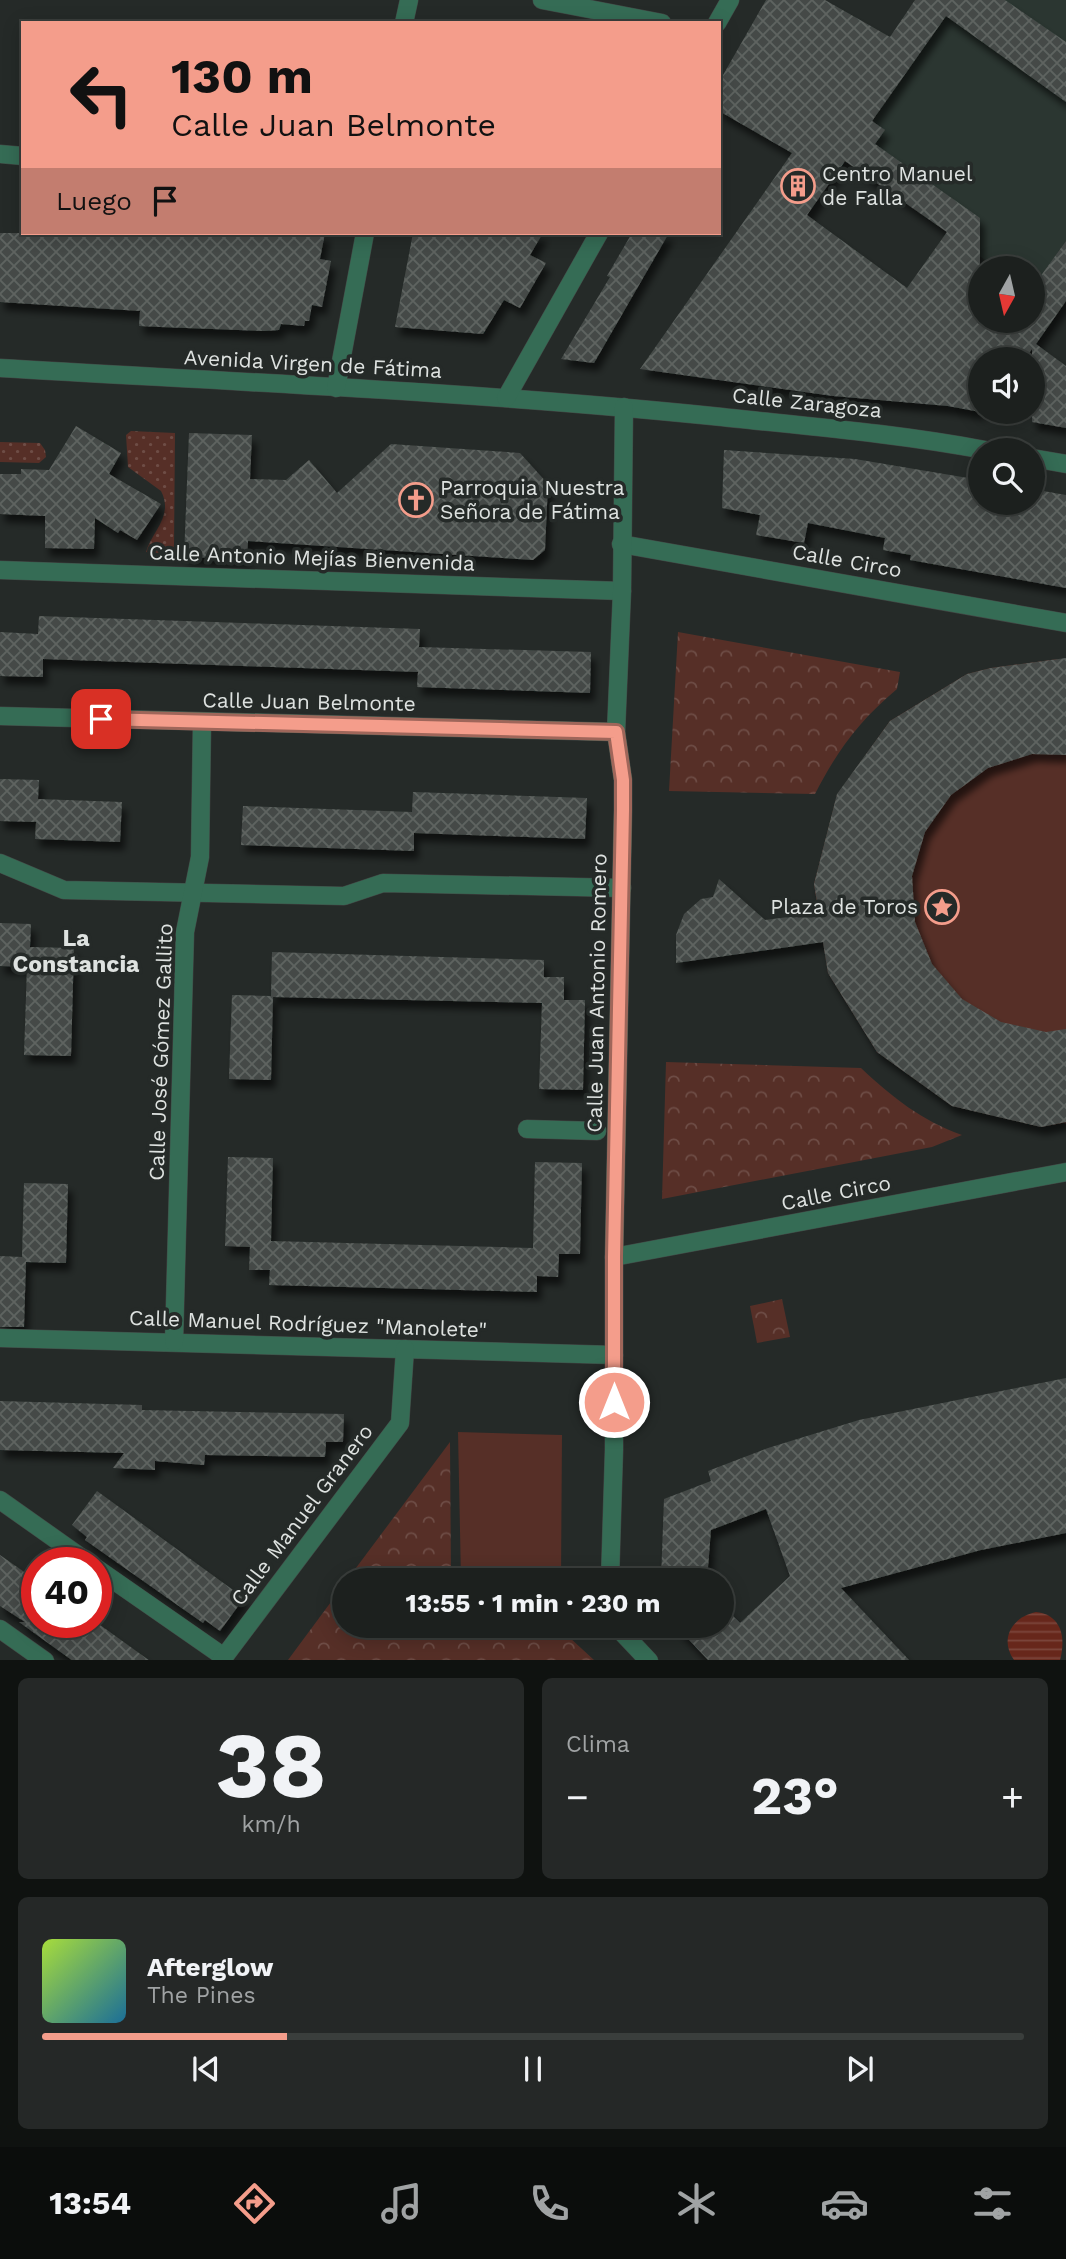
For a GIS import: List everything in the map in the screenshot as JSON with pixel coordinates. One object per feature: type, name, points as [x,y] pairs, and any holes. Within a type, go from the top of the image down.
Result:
[{"type":"street","points":[[404,21],[409,0]]},
{"type":"street","points":[[542,0],[652,21]]},
{"type":"street","points":[[718,21],[730,0]]},
{"type":"street","points":[[0,155],[21,156]]},
{"type":"street","points":[[336,388],[365,235]]},
{"type":"street","points":[[506,398],[598,235]]},
{"type":"street","name":"Avenida Virgen de Fátima","points":[[0,368],[624,407]]},
{"type":"street","name":"Calle Zaragoza","points":[[624,407],[913,437],[968,447]]},
{"type":"street","name":"Calle Juan Antonio Romero","points":[[610,1568],[623,780],[616,732],[622,591],[624,407]]},
{"type":"street","points":[[1045,460],[1066,464]]},
{"type":"street","name":"Calle Circo","points":[[621,544],[1066,623]]},
{"type":"street","name":"Calle Antonio Mejías Bienvenida","points":[[0,570],[622,591]]},
{"type":"street","name":"Calle Juan Belmonte","points":[[0,716],[616,732]]},
{"type":"street","name":"Calle José Gómez Gallito","points":[[174,1342],[185,932],[200,858],[202,722]]},
{"type":"street","points":[[0,863],[64,890],[344,896],[383,883],[622,888]]},
{"type":"street","points":[[527,1129],[597,1131]]},
{"type":"street","name":"Calle Circo","points":[[614,1257],[1066,1172]]},
{"type":"street","name":"Calle Manuel Rodríguez \"Manolete\"","points":[[0,1338],[614,1355]]},
{"type":"street","name":"Calle Manuel Granero","points":[[223,1659],[400,1423],[405,1349]]},
{"type":"street","points":[[0,1500],[66,1547]]},
{"type":"street","points":[[112,1579],[223,1659]]},
{"type":"street","points":[[0,1629],[44,1660]]},
{"type":"street","points":[[627,1638],[648,1660]]},
{"type":"shaded area","points":[[956,0],[1066,0],[1066,241],[1045,271],[1045,256],[980,256],[952,236],[875,144],[885,130],[872,121]]},
{"type":"shaded area","points":[[1036,1612],[1052,1618],[1060,1629],[1060,1660],[1014,1660],[1010,1652],[1010,1630],[1020,1619]]},
{"type":"green space","points":[[131,431],[175,433],[174,550],[170,554],[146,552],[161,523],[165,508],[161,491],[128,467],[126,435]]},
{"type":"green space","points":[[0,442],[40,443],[46,457],[39,463],[0,462]]},
{"type":"green space","points":[[678,632],[900,672],[897,689],[850,737],[815,794],[669,791]]},
{"type":"green space","name":"Plaza de Toros","points":[[1058,659],[1066,661],[1066,1124],[1041,1127],[952,1106],[877,1052],[828,973],[814,884],[837,795],[890,721],[967,674]]},
{"type":"green space","points":[[666,1062],[861,1068],[908,1107],[934,1123],[962,1135],[932,1147],[662,1199]]},
{"type":"green space","points":[[782,1299],[790,1337],[757,1343],[750,1306]]},
{"type":"green space","points":[[458,1432],[562,1435],[561,1568],[461,1568]]},
{"type":"green space","points":[[450,1442],[451,1568],[356,1568]]},
{"type":"green space","points":[[332,1601],[332,1638],[570,1638],[594,1660],[288,1660]]},
{"type":"building","points":[[766,0],[825,0],[890,37],[915,0],[1005,0],[1066,42],[1066,102],[946,16],[872,121],[885,130],[875,144],[980,218],[980,256],[968,256],[968,333],[1044,333],[1036,344],[1040,347],[968,347],[968,410],[833,396],[640,369],[792,153],[721,112],[721,79]],"holes":[[[845,161],[947,232],[907,288],[807,215]]]},
{"type":"building","points":[[0,233],[325,235],[320,259],[331,261],[322,307],[312,305],[309,321],[305,321],[304,326],[281,324],[279,330],[139,326],[140,311],[0,302]]},
{"type":"building","points":[[413,235],[542,235],[530,255],[546,263],[520,308],[504,300],[483,334],[395,327]]},
{"type":"building","points":[[631,235],[668,235],[594,363],[561,359],[610,277],[607,276]]},
{"type":"building","points":[[1066,241],[1066,301],[1045,331],[1045,270]]},
{"type":"building","points":[[1045,351],[1066,366],[1066,428],[1043,424]]},
{"type":"building","points":[[76,426],[121,453],[109,474],[161,504],[137,540],[120,530],[118,533],[95,518],[94,549],[45,548],[45,516],[0,514],[0,474],[21,474],[21,469],[49,470]]},
{"type":"building","name":"Parroquia Nuestra Señora de Fátima","points":[[189,433],[252,435],[250,479],[286,480],[309,460],[337,493],[391,444],[520,453],[548,484],[545,550],[533,560],[248,541],[247,559],[184,557]]},
{"type":"building","points":[[724,450],[855,459],[968,478],[968,515],[1045,515],[1045,491],[1066,495],[1066,588],[910,560],[911,555],[883,550],[885,538],[808,523],[804,543],[756,535],[760,515],[722,508]]},
{"type":"building","points":[[39,616],[420,629],[419,647],[591,652],[590,693],[417,687],[418,672],[43,659],[43,677],[0,676],[0,632],[38,634]]},
{"type":"building","name":"Plaza de Toros","points":[[1066,658],[1066,755],[1032,754],[988,768],[951,795],[925,832],[912,876],[915,922],[932,964],[962,999],[1001,1022],[1046,1032],[1066,1029],[1066,1122],[1041,1127],[952,1106],[877,1052],[828,973],[823,942],[676,963],[676,935],[684,914],[701,899],[713,897],[719,879],[765,920],[819,913],[814,884],[837,794],[890,721],[967,674]]},
{"type":"building","points":[[0,779],[39,780],[38,799],[122,802],[120,842],[35,839],[36,822],[0,821]]},
{"type":"building","points":[[413,792],[587,798],[585,839],[414,833],[414,851],[241,845],[243,806],[412,812]]},
{"type":"building","points":[[0,923],[31,924],[30,947],[74,948],[71,1056],[24,1055],[27,967],[0,966]]},
{"type":"building","points":[[272,952],[544,960],[544,977],[564,977],[564,1000],[585,1000],[583,1090],[539,1089],[542,1003],[273,997],[271,1080],[229,1079],[232,995],[271,996]]},
{"type":"building","points":[[228,1157],[273,1158],[271,1241],[533,1248],[535,1162],[582,1163],[580,1254],[559,1254],[558,1277],[537,1276],[537,1292],[269,1285],[270,1270],[249,1270],[250,1247],[225,1246]]},
{"type":"building","points":[[24,1183],[68,1184],[66,1263],[26,1262],[24,1327],[0,1327],[0,1256],[22,1257]]},
{"type":"building","points":[[1066,1378],[1066,1533],[981,1550],[841,1588],[909,1660],[708,1660],[687,1638],[734,1638],[734,1617],[740,1623],[790,1576],[766,1509],[711,1530],[708,1568],[661,1568],[664,1499],[711,1481],[708,1471],[768,1448],[859,1420]]},
{"type":"building","points":[[0,1401],[142,1405],[142,1410],[344,1414],[343,1442],[326,1442],[325,1457],[205,1455],[204,1465],[155,1461],[155,1470],[113,1468],[124,1453],[0,1450]]},
{"type":"building","points":[[97,1491],[244,1598],[220,1631],[205,1620],[203,1623],[112,1559],[112,1547],[95,1547],[72,1525]]},
{"type":"building","points":[[0,1555],[21,1570],[21,1619],[0,1606]]},
{"type":"building","points":[[112,1634],[149,1660],[72,1660],[41,1638],[112,1638]]},
{"type":"place","name":"Centro Manuel de Falla","points":[[798,186]]},
{"type":"place","name":"Parroquia Nuestra Señora de Fátima","points":[[416,500]]},
{"type":"place","name":"Plaza de Toros","points":[[942,907]]},
{"type":"district","name":"La Constancia","points":[[76,951]]},
{"type":"route","points":[[101,719],[616,732],[623,780],[623,810],[614,1257],[614,1402]]}]
